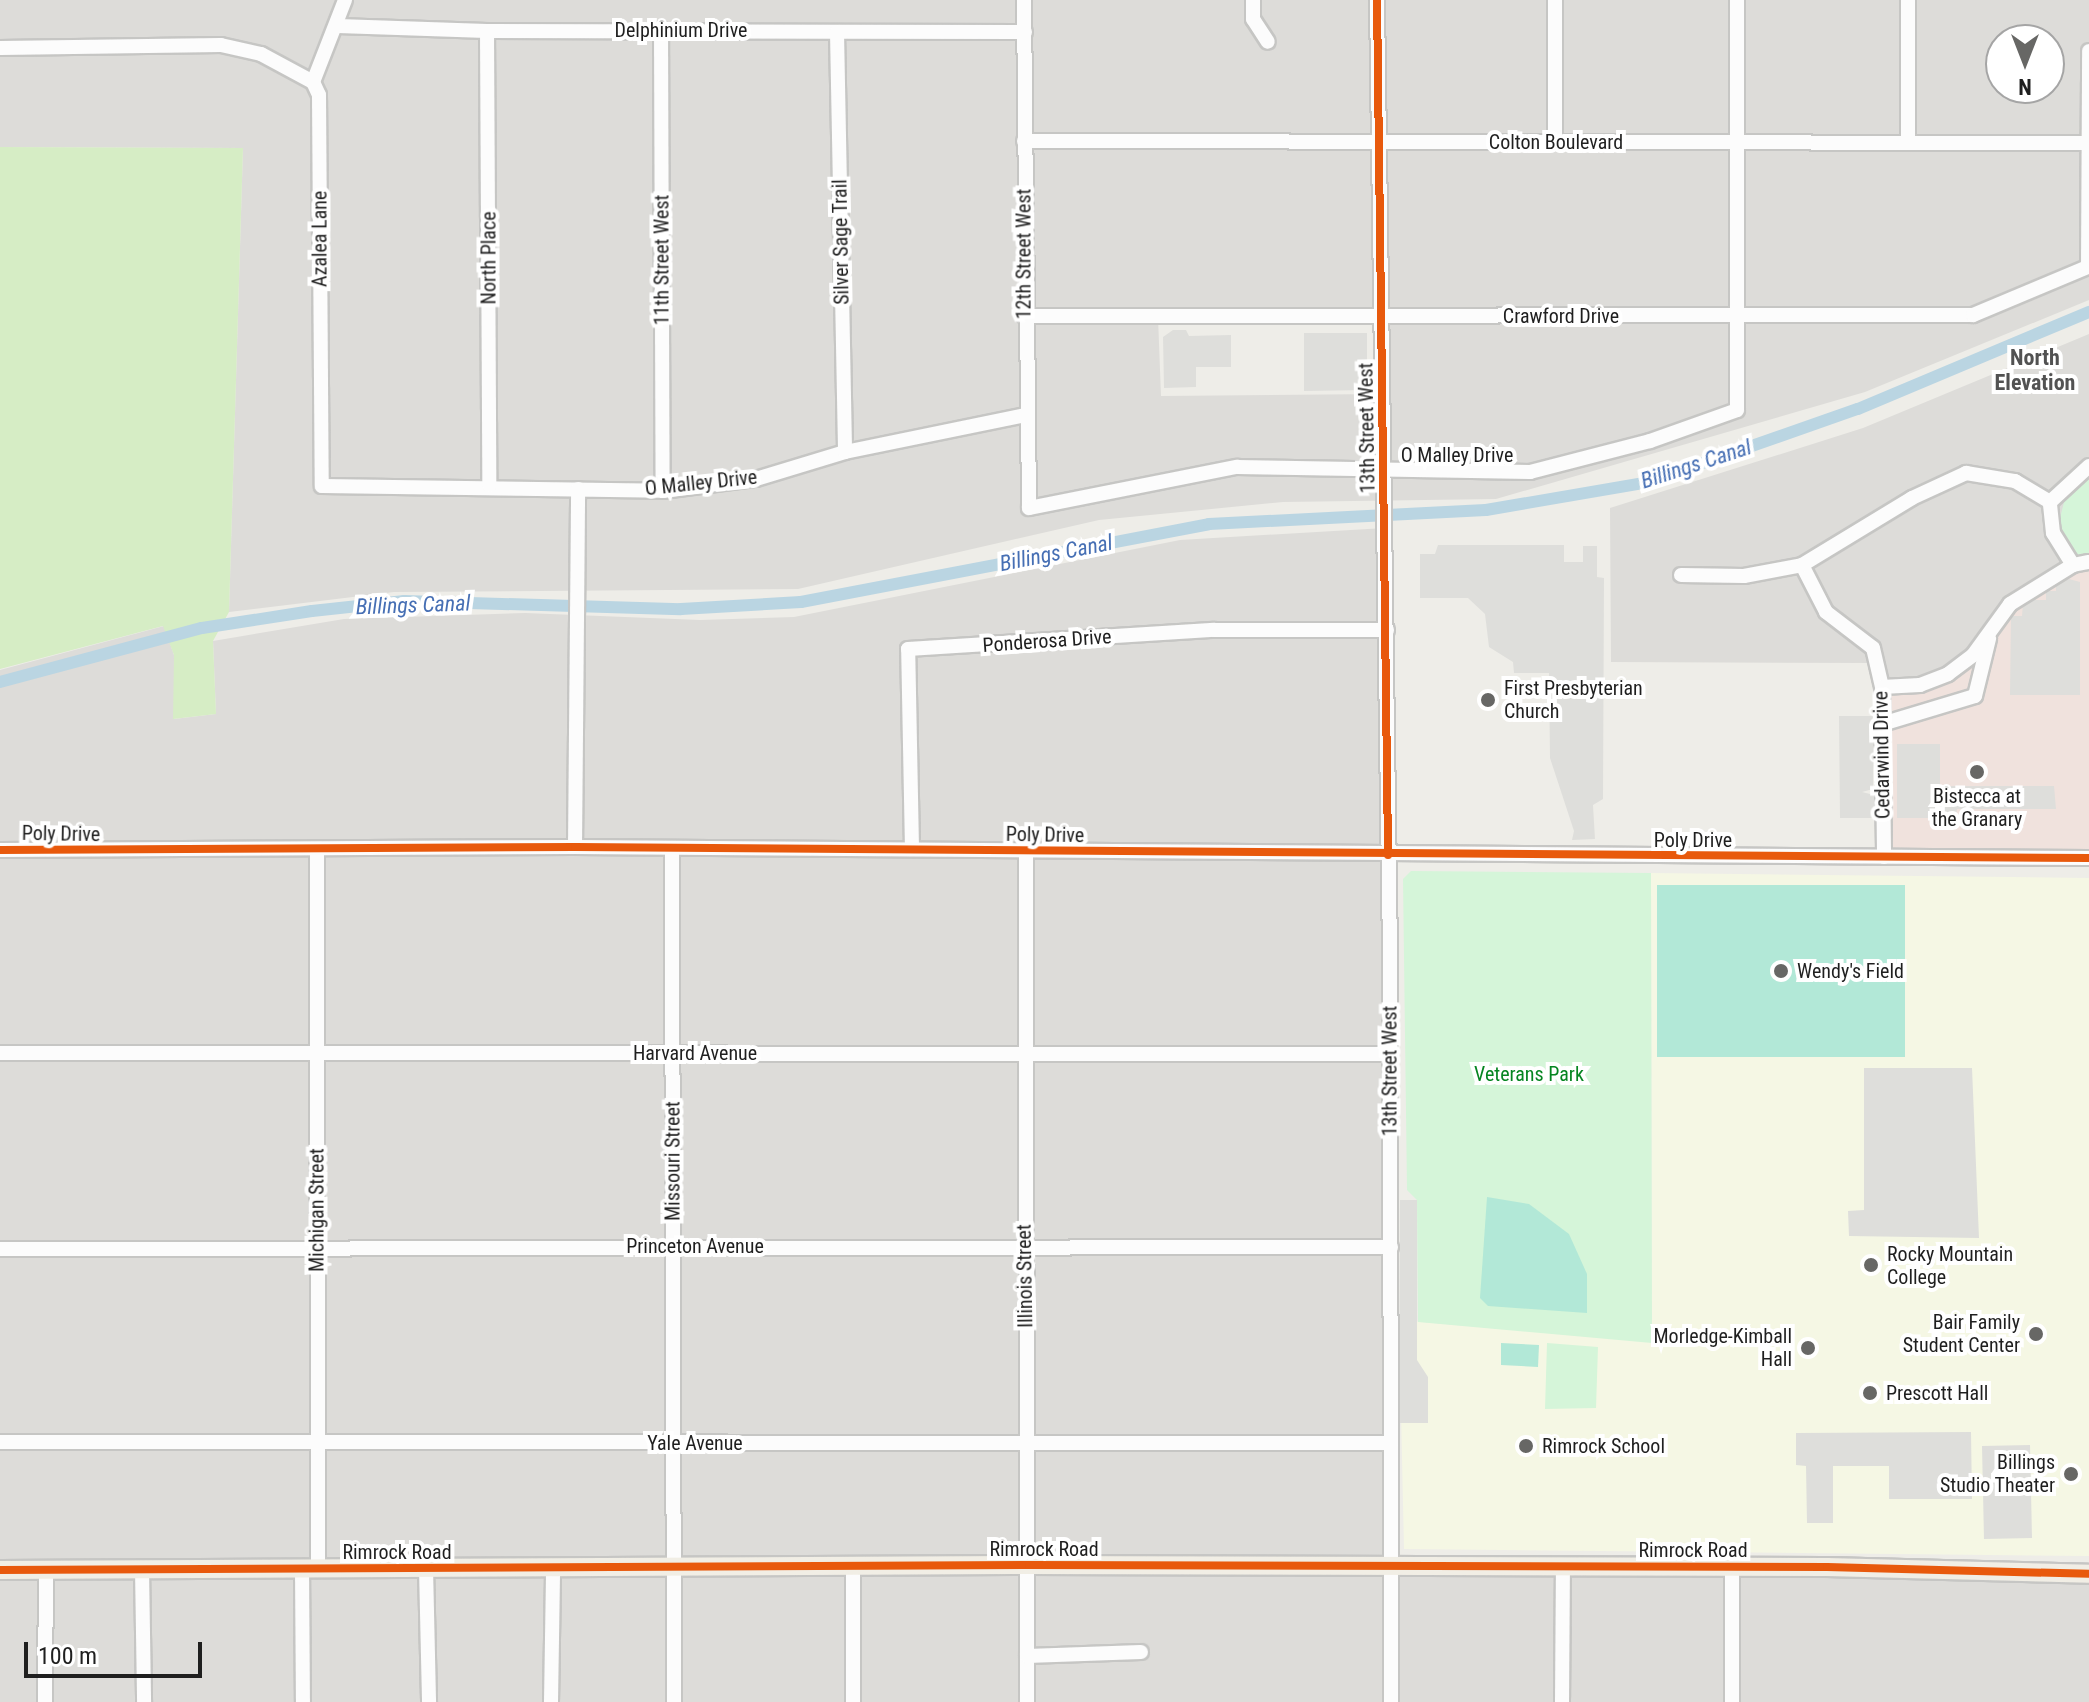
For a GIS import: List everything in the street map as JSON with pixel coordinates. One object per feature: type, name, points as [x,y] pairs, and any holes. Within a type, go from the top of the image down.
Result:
[{"type":"main road","name":"Rimrock Road","points":[[0,1570],[1029,1565],[1732,1566],[2089,1574]]},
{"type":"street","points":[[0,48],[221,45],[261,54],[313,82],[338,26],[345,0]]},
{"type":"street","name":"12th Street West","points":[[1024,0],[1024,316],[1029,508]]},
{"type":"street","points":[[1253,0],[1253,19],[1268,42]]},
{"type":"street","name":"13th Street West","points":[[1377,0],[1387,630],[1391,1702]]},
{"type":"street","points":[[1555,0],[1555,142]]},
{"type":"street","points":[[1737,0],[1738,316]]},
{"type":"street","points":[[1908,0],[1908,143]]},
{"type":"street","name":"Delphinium Drive","points":[[338,26],[487,31],[1025,32]]},
{"type":"street","name":"11th Street West","points":[[661,29],[663,491]]},
{"type":"street","name":"North Place","points":[[487,31],[489,485]]},
{"type":"street","name":"Silver Sage Trail","points":[[837,32],[845,452]]},
{"type":"street","points":[[2088,267],[2089,51]]},
{"type":"street","name":"Azalea Lane","points":[[313,82],[319,95],[322,486]]},
{"type":"street","name":"Colton Boulevard","points":[[1024,141],[2088,143]]},
{"type":"street","name":"Crawford Drive","points":[[1024,316],[1973,315],[2088,267]]},
{"type":"street","name":"O Malley Drive","points":[[1029,508],[1237,467],[1530,472],[1650,441],[1737,410],[1738,316]]},
{"type":"street","name":"O Malley Drive","points":[[322,486],[489,485],[663,491],[756,479],[845,452],[1026,415]]},
{"type":"street","points":[[2050,502],[2089,466]]},
{"type":"street","points":[[1681,575],[1744,576],[1802,565],[1912,498],[1966,473],[2015,481],[2050,502]]},
{"type":"street","points":[[575,847],[580,597],[578,489]]},
{"type":"street","points":[[2050,502],[2053,533],[2073,565]]},
{"type":"street","points":[[1882,687],[1920,685],[1948,674],[1973,655],[2010,604],[2073,565],[2089,562]]},
{"type":"street","name":"Cedarwind Drive","points":[[1802,565],[1826,612],[1873,648],[1882,687],[1884,857]]},
{"type":"street","points":[[1882,724],[1975,696],[1994,623]]},
{"type":"street","name":"Ponderosa Drive","points":[[912,849],[908,649],[1214,630],[1387,630]]},
{"type":"street","name":"Poly Drive","points":[[0,850],[317,851],[575,847],[2089,858]]},
{"type":"street","name":"Missouri Street","points":[[672,849],[674,1702]]},
{"type":"street","name":"Illinois Street","points":[[1026,850],[1024,1249],[1029,1444],[1027,1702]]},
{"type":"street","name":"Michigan Street","points":[[303,1702],[316,1443],[317,851]]},
{"type":"street","name":"Harvard Avenue","points":[[0,1053],[316,1056],[672,1052],[1390,1054]]},
{"type":"street","name":"Princeton Avenue","points":[[0,1249],[673,1245],[1024,1249],[1391,1247]]},
{"type":"street","name":"Yale Avenue","points":[[0,1442],[1391,1443]]},
{"type":"street","points":[[1562,1702],[1563,1566]]},
{"type":"street","points":[[1732,1566],[1732,1702]]},
{"type":"street","points":[[426,1568],[429,1702]]},
{"type":"street","points":[[853,1568],[853,1702]]},
{"type":"street","points":[[45,1702],[46,1569]]},
{"type":"street","points":[[142,1569],[144,1702]]},
{"type":"street","points":[[551,1702],[553,1569]]},
{"type":"street","points":[[1027,1656],[1141,1652]]},
{"type":"shaded area","points":[[0,0],[2089,0],[2089,300],[1865,392],[1496,499],[1283,502],[1099,520],[798,589],[394,592],[229,612],[243,148],[0,147]],"holes":[[[1158,317],[1381,317],[1382,394],[1161,396]]]},
{"type":"shaded area","points":[[1173,330],[1186,330],[1189,336],[1231,335],[1231,367],[1196,367],[1196,387],[1164,388],[1163,337]]},
{"type":"shaded area","points":[[1304,333],[1367,333],[1367,390],[1304,391]]},
{"type":"shaded area","points":[[2089,334],[2089,562],[1973,655],[1920,685],[1882,687],[1876,663],[1611,662],[1610,508],[1863,428]]},
{"type":"shaded area","points":[[1385,528],[1391,1567],[2089,1575],[2089,1702],[0,1702],[0,670],[164,626],[174,655],[174,719],[216,714],[213,641],[344,619],[525,613],[700,620],[794,617],[1180,540]]},
{"type":"shaded area","points":[[1438,545],[1564,545],[1564,562],[1583,562],[1583,546],[1597,546],[1597,577],[1604,578],[1603,799],[1593,805],[1595,839],[1572,840],[1574,831],[1550,758],[1549,673],[1514,673],[1513,662],[1489,647],[1485,614],[1468,598],[1420,598],[1420,554],[1435,554]]},
{"type":"shaded area","points":[[2089,562],[2089,858],[1884,857],[1882,687],[1948,674],[2028,593]]},
{"type":"shaded area","points":[[2069,579],[2080,582],[2080,695],[2010,695],[2011,616],[2022,616],[2023,603],[2035,595],[2036,600],[2046,600],[2046,591],[2056,591],[2056,584]]},
{"type":"shaded area","points":[[1839,716],[1873,716],[1873,789],[1862,792],[1878,796],[1873,818],[1840,818]]},
{"type":"shaded area","points":[[1897,744],[1940,744],[1940,786],[2054,786],[2056,809],[1957,809],[1956,818],[1897,818]]},
{"type":"shaded area","name":"Rocky Mountain College","points":[[1651,873],[2089,878],[2089,1556],[1404,1549],[1399,1320],[1652,1342]]},
{"type":"shaded area","points":[[1864,1068],[1972,1068],[1979,1238],[1849,1236],[1848,1211],[1864,1210]]},
{"type":"shaded area","points":[[1400,1200],[1417,1200],[1417,1360],[1428,1377],[1428,1423],[1399,1423]]},
{"type":"shaded area","points":[[1971,1432],[1972,1499],[1889,1499],[1889,1466],[1833,1466],[1833,1523],[1807,1523],[1806,1466],[1796,1465],[1796,1433]]},
{"type":"shaded area","points":[[2030,1445],[2032,1538],[1984,1539],[1982,1446]]},
{"type":"green space","points":[[0,147],[243,148],[229,612],[213,641],[216,714],[173,719],[174,655],[163,626],[0,669]]},
{"type":"green space","points":[[2089,477],[2089,557],[2080,557],[2062,536],[2060,518],[2064,502]]},
{"type":"green space","name":"Veterans Park","points":[[1411,871],[1651,873],[1652,1343],[1418,1322],[1417,1200],[1407,1190],[1403,879]]},
{"type":"green space","name":"Wendy's Field","points":[[1657,885],[1905,885],[1905,1057],[1657,1057]]},
{"type":"green space","points":[[1487,1197],[1529,1204],[1569,1234],[1587,1274],[1587,1313],[1488,1306],[1480,1298]]},
{"type":"green space","points":[[1501,1343],[1539,1345],[1538,1367],[1501,1365]]},
{"type":"green space","points":[[1547,1343],[1598,1347],[1596,1408],[1545,1409]]},
{"type":"waterway","name":"Billings Canal","points":[[0,682],[202,628],[312,611],[404,601],[681,609],[801,602],[1209,524],[1486,510],[1649,482],[1858,409],[2089,312]]},
{"type":"cycle path","points":[[1377,0],[1388,855]]},
{"type":"cycle path","points":[[0,850],[575,847],[2089,858]]},
{"type":"cycle path","points":[[0,1570],[1029,1565],[1827,1567],[2089,1574]]},
{"type":"place","name":"First Presbyterian Church","points":[[1488,700]]},
{"type":"place","name":"Bistecca at the Granary","points":[[1977,772]]},
{"type":"place","name":"Wendy's Field","points":[[1781,971]]},
{"type":"place","name":"Rocky Mountain College","points":[[1871,1265]]},
{"type":"place","name":"Bair Family Student Center","points":[[2036,1334]]},
{"type":"place","name":"Morledge-Kimball Hall","points":[[1808,1348]]},
{"type":"place","name":"Prescott Hall","points":[[1870,1393]]},
{"type":"place","name":"Rimrock School","points":[[1526,1446]]},
{"type":"place","name":"Billings Studio Theater","points":[[2071,1474]]},
{"type":"district","name":"North Elevation","points":[[2035,370]]}]
